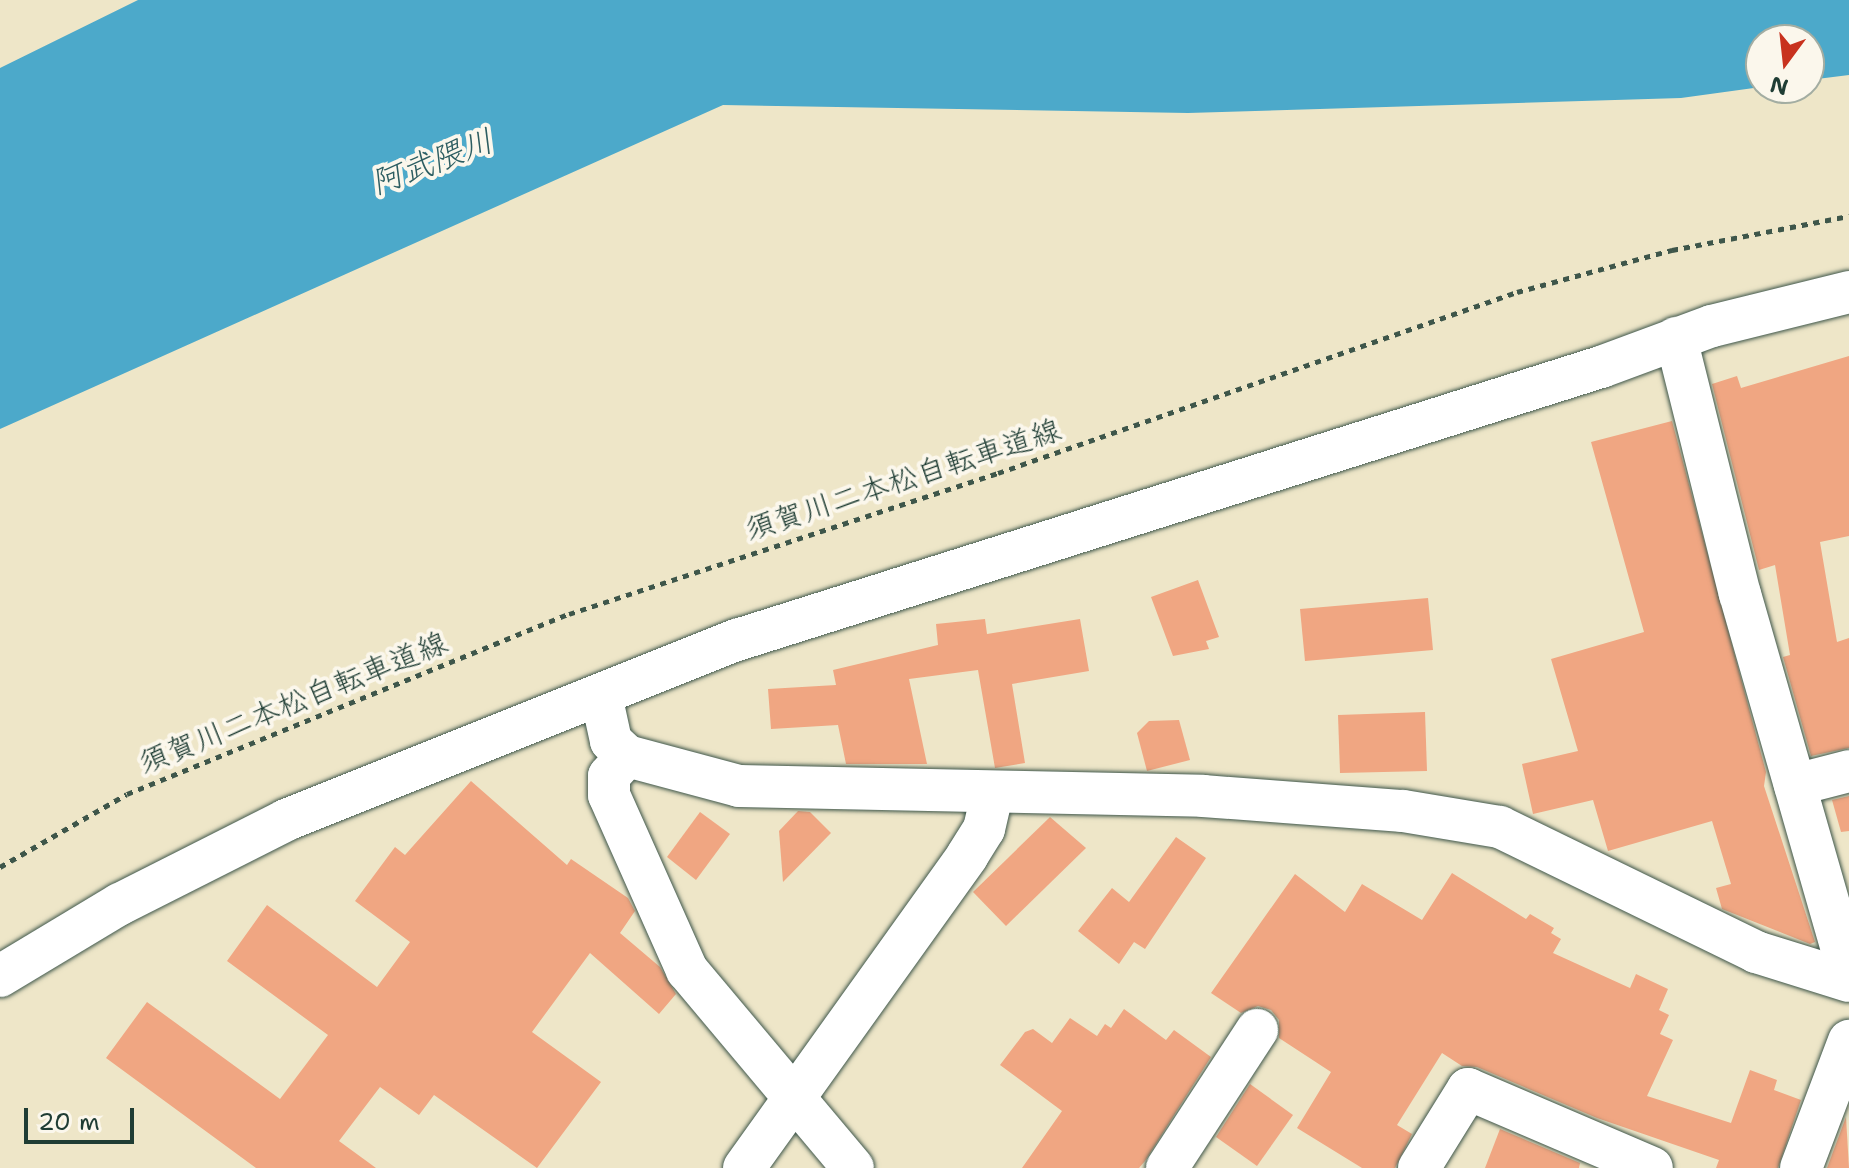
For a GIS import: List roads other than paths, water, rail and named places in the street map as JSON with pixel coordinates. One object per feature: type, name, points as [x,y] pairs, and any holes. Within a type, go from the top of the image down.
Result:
[{"type":"street","points":[[0,976],[120,904],[286,820],[737,640],[909,582],[1601,367],[1676,338],[1849,292]]},
{"type":"street","points":[[1676,338],[1740,594],[1849,974]]},
{"type":"street","points":[[601,695],[611,741],[627,756],[739,786],[992,793],[1054,790],[1325,804],[1500,827],[1756,952],[1849,981]]},
{"type":"street","points":[[627,756],[609,776],[609,795],[679,954],[709,999],[796,1096],[853,1168]]},
{"type":"street","points":[[1795,785],[1849,771]]},
{"type":"street","points":[[744,1168],[984,829],[992,793]]},
{"type":"street","points":[[1167,1168],[1257,1030]]},
{"type":"street","points":[[1801,1168],[1849,1041]]},
{"type":"street","points":[[1419,1168],[1468,1089],[1652,1168]]},
{"type":"water","name":"阿武隈川","points":[[138,0],[1849,0],[1849,75],[1825,78],[1825,24],[1745,24],[1745,89],[1681,98],[1188,113],[723,105],[0,429],[0,68]]}]
